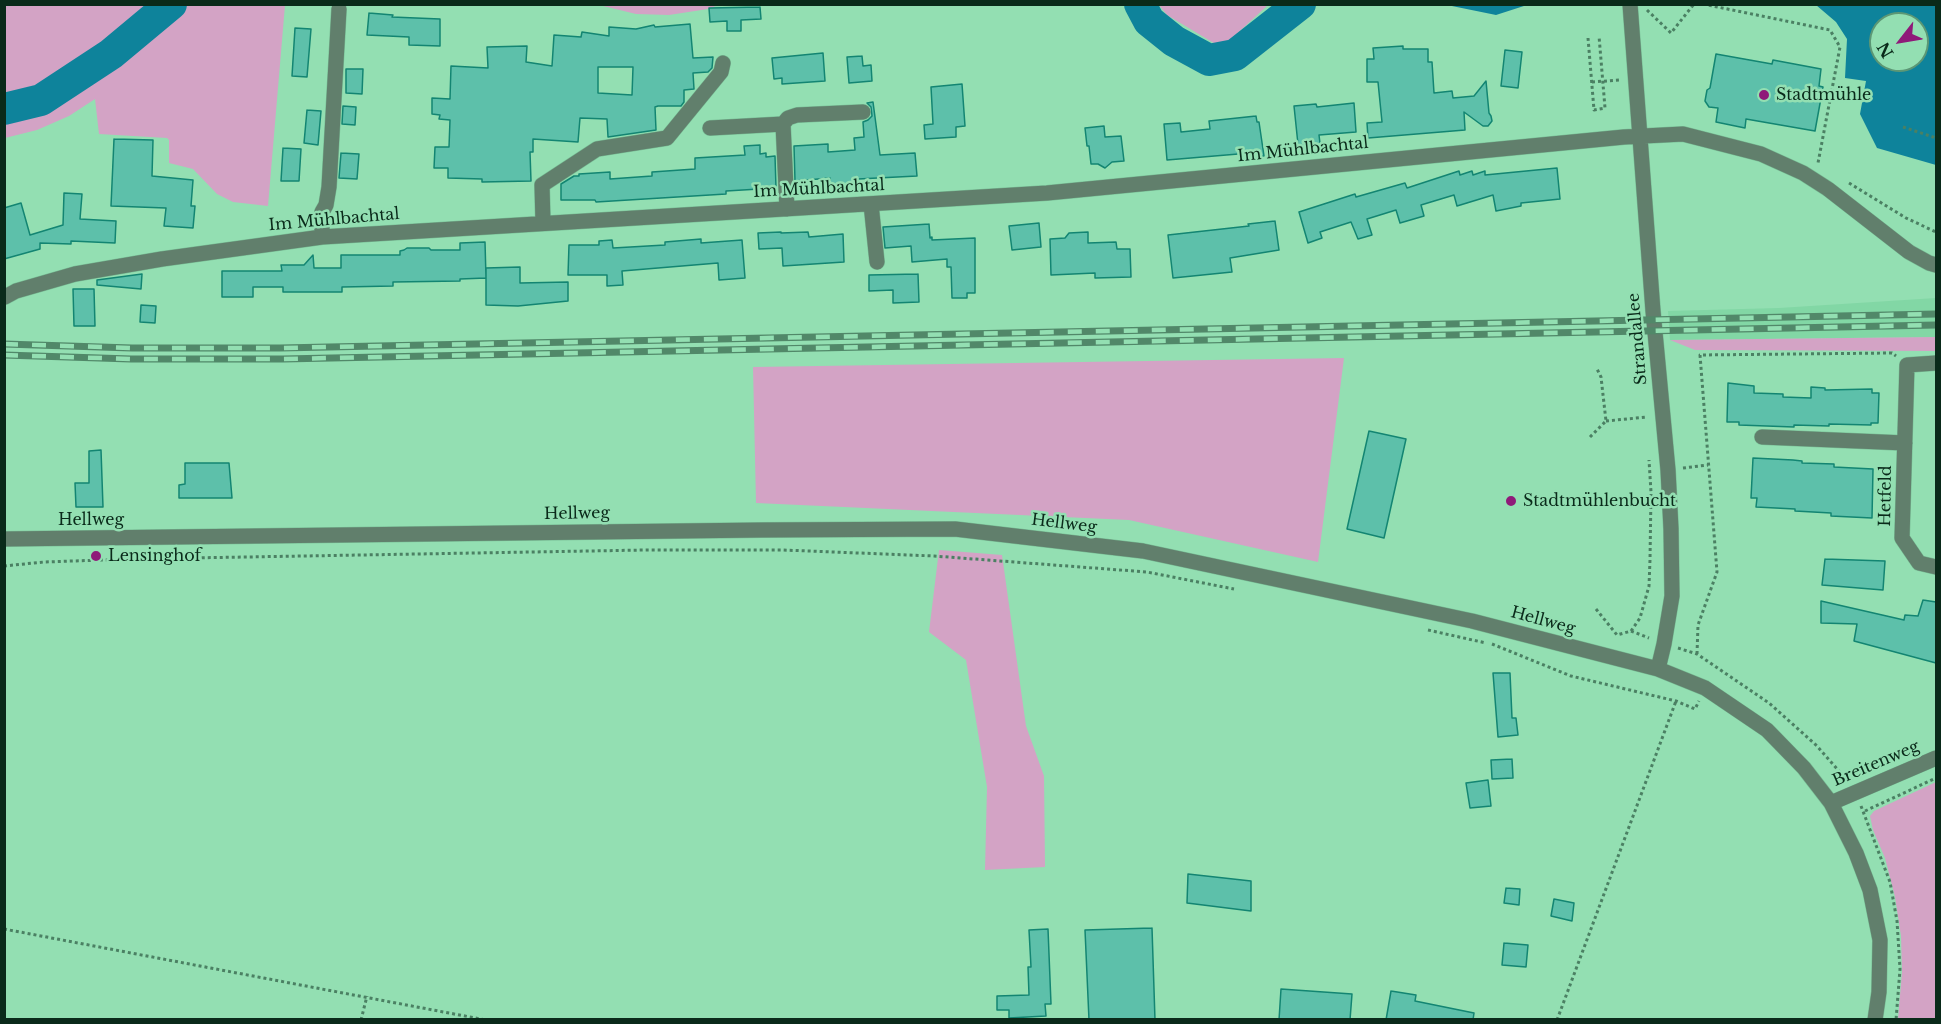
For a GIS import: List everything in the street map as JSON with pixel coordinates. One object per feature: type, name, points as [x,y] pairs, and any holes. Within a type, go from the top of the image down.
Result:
[{"type":"street","name":"Strandallee","points":[[1637,6],[1641,136],[1653,311],[1668,470],[1672,596],[1658,669]]},
{"type":"street","points":[[322,237],[322,212],[326,205],[329,187],[339,9]]},
{"type":"street","points":[[543,223],[542,184],[597,149],[667,138],[721,72],[723,63]]},
{"type":"street","points":[[786,209],[783,124],[788,118],[797,115],[862,112]]},
{"type":"street","points":[[710,128],[783,124]]},
{"type":"street","name":"Im Mühlbachtal","points":[[5,297],[16,291],[75,274],[162,259],[322,237],[1047,194],[1641,136],[1683,134],[1761,154],[1803,172],[1909,252],[1936,265]]},
{"type":"street","points":[[871,204],[877,262]]},
{"type":"street","points":[[1906,365],[1936,363]]},
{"type":"street","name":"Hetfeld","points":[[1906,365],[1902,538],[1918,563],[1936,567]]},
{"type":"street","name":"Hetfeld","points":[[1762,437],[1905,443]]},
{"type":"street","name":"Hellweg","points":[[4,538],[955,529],[1143,551],[1464,619],[1658,669],[1705,688],[1767,730],[1804,768],[1831,803],[1856,853],[1870,890],[1880,940],[1879,992],[1875,1020]]},
{"type":"street","name":"Breitenweg","points":[[1831,803],[1936,758]]},
{"type":"path","points":[[1637,6],[1670,33],[1694,4]]},
{"type":"path","points":[[1703,4],[1830,30],[1840,47],[1817,165]]},
{"type":"path","points":[[1588,38],[1594,110],[1605,108],[1599,36]]},
{"type":"path","points":[[1592,82],[1620,80]]},
{"type":"path","points":[[1903,127],[1936,138]]},
{"type":"path","points":[[1850,183],[1906,218],[1936,232]]},
{"type":"path","points":[[1906,365],[1892,353],[1700,355],[1717,572],[1698,626],[1697,654],[1769,703],[1817,746],[1846,778],[1864,812],[1936,778]]},
{"type":"path","points":[[1597,369],[1601,377],[1606,421]]},
{"type":"path","points":[[1590,437],[1606,421],[1647,417],[1647,427]]},
{"type":"path","points":[[1596,609],[1617,635],[1631,631],[1640,618],[1649,586],[1651,492],[1649,460]]},
{"type":"path","points":[[1668,470],[1708,465]]},
{"type":"path","points":[[4,566],[44,562],[132,559],[634,550],[783,550],[934,556],[1148,572],[1238,589]]},
{"type":"path","points":[[1420,628],[1491,644],[1571,676],[1676,701],[1557,1020]]},
{"type":"path","points":[[4,929],[486,1020]]},
{"type":"path","points":[[361,1020],[367,996]]},
{"type":"shaded area","points":[[4,5],[285,5],[268,206],[233,202],[217,194],[193,169],[169,163],[169,140],[167,138],[99,134],[95,99],[69,116],[37,130],[5,138]]},
{"type":"shaded area","points":[[599,5],[718,5],[708,9],[669,15],[636,14]]},
{"type":"shaded area","points":[[1159,5],[1268,5],[1228,42],[1217,45],[1167,15]]},
{"type":"shaded area","points":[[1936,298],[1936,337],[1670,340],[1668,311],[1779,308]]},
{"type":"shaded area","points":[[1936,337],[1936,351],[1695,350],[1670,340]]},
{"type":"shaded area","points":[[1344,358],[1318,562],[1129,520],[756,503],[753,367]]},
{"type":"shaded area","points":[[939,550],[1002,555],[1026,726],[1044,776],[1045,867],[985,870],[987,787],[966,660],[929,632]]},
{"type":"shaded area","points":[[1936,782],[1936,1019],[1898,1019],[1902,972],[1901,936],[1895,897],[1885,858],[1873,830],[1870,816],[1874,811]]},
{"type":"water","points":[[1447,5],[1527,5],[1496,15]]},
{"type":"water","points":[[1816,5],[1936,5],[1936,165],[1877,148],[1860,114],[1866,81],[1845,78],[1847,39],[1836,22]]},
{"type":"building","points":[[760,7],[761,19],[741,20],[741,31],[727,31],[727,21],[710,22],[709,8]]},
{"type":"building","points":[[369,13],[393,15],[392,17],[440,19],[440,46],[409,45],[409,37],[367,35]]},
{"type":"building","points":[[690,24],[693,58],[713,57],[712,68],[708,72],[693,73],[694,89],[684,90],[684,102],[681,106],[655,107],[656,130],[608,137],[607,119],[580,118],[578,142],[533,139],[533,152],[530,152],[531,181],[482,182],[482,179],[448,178],[448,168],[434,168],[435,147],[449,147],[450,120],[439,119],[440,115],[432,114],[432,98],[450,99],[451,66],[488,68],[487,47],[527,46],[526,62],[552,66],[554,35],[581,37],[582,32],[609,36],[609,27],[636,29],[654,25],[655,27]],"holes":[[[598,67],[633,67],[632,95],[598,93]]]},
{"type":"building","points":[[295,28],[311,29],[307,77],[292,76]]},
{"type":"building","points":[[1403,46],[1403,49],[1428,49],[1428,62],[1432,62],[1434,93],[1452,91],[1453,98],[1474,96],[1486,81],[1492,121],[1488,126],[1483,126],[1464,112],[1465,130],[1368,138],[1367,123],[1382,122],[1378,82],[1367,82],[1367,59],[1374,59],[1373,48]]},
{"type":"building","points":[[1505,50],[1522,52],[1518,88],[1501,86]]},
{"type":"building","points":[[823,53],[825,81],[782,84],[782,78],[774,79],[772,58]]},
{"type":"building","name":"Stadtmühle","points":[[1716,54],[1772,64],[1773,60],[1821,69],[1819,86],[1823,87],[1815,131],[1746,119],[1745,128],[1716,122],[1718,108],[1709,107],[1705,101],[1707,90],[1710,88]]},
{"type":"building","points":[[862,56],[863,66],[871,65],[872,81],[849,83],[847,57]]},
{"type":"building","points":[[346,69],[363,69],[362,94],[346,93]]},
{"type":"building","points":[[962,84],[965,126],[956,127],[956,137],[925,139],[924,125],[933,124],[931,87]]},
{"type":"building","points":[[873,102],[880,155],[915,153],[917,176],[858,179],[859,184],[830,186],[830,178],[795,181],[794,146],[828,144],[828,152],[855,150],[854,138],[864,137],[863,122],[872,116],[871,107],[867,103]]},
{"type":"building","points":[[1354,103],[1356,132],[1319,135],[1321,152],[1299,154],[1294,106],[1316,104],[1317,107]]},
{"type":"building","points":[[343,106],[356,107],[355,125],[342,124]]},
{"type":"building","points":[[307,110],[321,111],[318,145],[304,143]]},
{"type":"building","points":[[1256,116],[1264,156],[1250,157],[1250,153],[1167,160],[1164,124],[1180,123],[1181,132],[1210,129],[1209,121]]},
{"type":"building","points":[[1104,126],[1105,137],[1121,136],[1124,161],[1112,162],[1105,168],[1098,164],[1091,164],[1085,128]]},
{"type":"building","points":[[114,139],[153,140],[152,176],[193,180],[191,206],[195,206],[193,228],[164,226],[166,208],[111,206]]},
{"type":"building","points":[[760,145],[760,154],[766,153],[766,157],[775,156],[776,188],[726,191],[726,194],[596,202],[595,200],[561,200],[561,184],[579,174],[610,172],[610,179],[652,176],[652,172],[695,169],[695,158],[745,155],[744,146]]},
{"type":"building","points":[[283,148],[301,149],[299,181],[281,181]]},
{"type":"building","points":[[341,153],[359,154],[357,179],[339,178]]},
{"type":"building","points":[[1557,168],[1560,199],[1521,203],[1521,206],[1496,211],[1493,195],[1457,206],[1454,195],[1421,205],[1424,216],[1400,223],[1396,210],[1367,219],[1372,235],[1358,239],[1351,222],[1320,232],[1322,238],[1308,243],[1299,212],[1355,194],[1356,197],[1405,183],[1407,188],[1459,171],[1460,175],[1472,171],[1473,175],[1485,171],[1485,175]]},
{"type":"building","points":[[64,193],[82,194],[80,219],[116,221],[115,243],[71,241],[71,244],[40,243],[40,249],[4,259],[4,208],[21,203],[30,235],[63,225]]},
{"type":"building","points":[[1275,221],[1279,250],[1230,258],[1232,272],[1173,278],[1168,235]]},
{"type":"building","points":[[1039,223],[1041,247],[1012,250],[1009,226]]},
{"type":"building","points":[[929,224],[932,240],[975,238],[975,293],[967,293],[967,298],[952,298],[951,267],[947,267],[947,259],[912,262],[911,246],[885,248],[883,227]]},
{"type":"building","points":[[808,232],[809,237],[843,234],[844,262],[783,266],[782,248],[759,249],[758,233]]},
{"type":"building","points":[[1088,232],[1088,243],[1116,242],[1117,249],[1130,249],[1131,277],[1095,278],[1095,273],[1051,275],[1050,239],[1065,238],[1069,233]]},
{"type":"building","points":[[701,239],[701,243],[742,240],[745,278],[719,280],[718,263],[622,271],[623,285],[607,286],[607,275],[568,275],[569,245],[599,245],[599,241],[612,240],[613,248],[665,245],[665,242]]},
{"type":"building","points":[[485,242],[486,278],[460,279],[460,281],[393,282],[393,286],[342,287],[342,292],[283,292],[283,287],[253,287],[253,297],[222,297],[222,271],[282,271],[281,265],[304,265],[313,255],[314,268],[341,268],[341,255],[400,255],[400,251],[407,248],[460,250],[460,243]]},
{"type":"building","points":[[520,267],[520,283],[568,282],[568,301],[518,306],[486,305],[486,268]]},
{"type":"building","points":[[142,274],[141,289],[97,285],[97,280]]},
{"type":"building","points":[[918,274],[919,302],[893,303],[893,290],[869,291],[869,275]]},
{"type":"building","points":[[73,289],[94,289],[95,326],[74,326]]},
{"type":"building","points":[[141,305],[156,306],[155,323],[140,322]]},
{"type":"building","points":[[1728,383],[1754,386],[1754,393],[1783,394],[1783,397],[1811,398],[1811,387],[1825,388],[1825,390],[1872,389],[1872,393],[1879,393],[1878,423],[1871,423],[1871,425],[1829,424],[1829,426],[1794,425],[1794,427],[1739,425],[1739,422],[1727,422]]},
{"type":"building","points":[[1369,431],[1406,439],[1384,538],[1347,529]]},
{"type":"building","points":[[101,450],[103,507],[76,507],[75,483],[89,483],[89,451]]},
{"type":"building","points":[[1753,458],[1873,469],[1872,518],[1831,516],[1831,513],[1756,507],[1757,498],[1751,498]]},
{"type":"building","points":[[185,463],[229,463],[232,498],[179,498],[179,485],[185,484]]},
{"type":"building","points":[[1825,559],[1885,561],[1883,590],[1822,585]]},
{"type":"building","points":[[1923,600],[1936,602],[1936,663],[1854,641],[1857,624],[1821,623],[1821,601],[1904,620],[1905,615],[1918,616]]},
{"type":"building","points":[[1493,673],[1510,673],[1512,718],[1516,718],[1518,735],[1498,737]]},
{"type":"building","points":[[1512,759],[1513,778],[1492,779],[1491,760]]},
{"type":"building","points":[[1488,780],[1491,806],[1470,808],[1466,783]]},
{"type":"building","points":[[1188,874],[1251,881],[1251,911],[1187,903]]},
{"type":"building","points":[[1506,888],[1520,889],[1519,905],[1504,903]]},
{"type":"building","points":[[1554,899],[1574,903],[1572,921],[1551,916]]},
{"type":"building","points":[[1152,928],[1155,1020],[1089,1020],[1085,930]]},
{"type":"building","points":[[1048,929],[1051,1004],[1045,1004],[1046,1016],[1009,1018],[1009,1010],[997,1010],[997,996],[1029,995],[1028,967],[1031,967],[1029,930]]},
{"type":"building","points":[[1504,943],[1528,945],[1526,967],[1502,965]]},
{"type":"building","points":[[1281,989],[1352,994],[1350,1020],[1279,1020]]},
{"type":"building","points":[[1391,991],[1416,995],[1415,1001],[1474,1013],[1473,1020],[1386,1020]]},
{"type":"waterway","points":[[4,109],[41,100],[111,54],[171,4]]},
{"type":"waterway","points":[[1140,4],[1149,21],[1174,41],[1209,60],[1235,55],[1300,4]]},
{"type":"railway","points":[[4,344],[132,348],[280,348],[1936,314]]},
{"type":"railway","points":[[4,355],[131,359],[283,359],[1936,325]]},
{"type":"place","name":"Stadtmühle","points":[[1764,95]]},
{"type":"place","name":"Stadtmühlenbucht","points":[[1511,501]]},
{"type":"place","name":"Lensinghof","points":[[96,556]]}]
